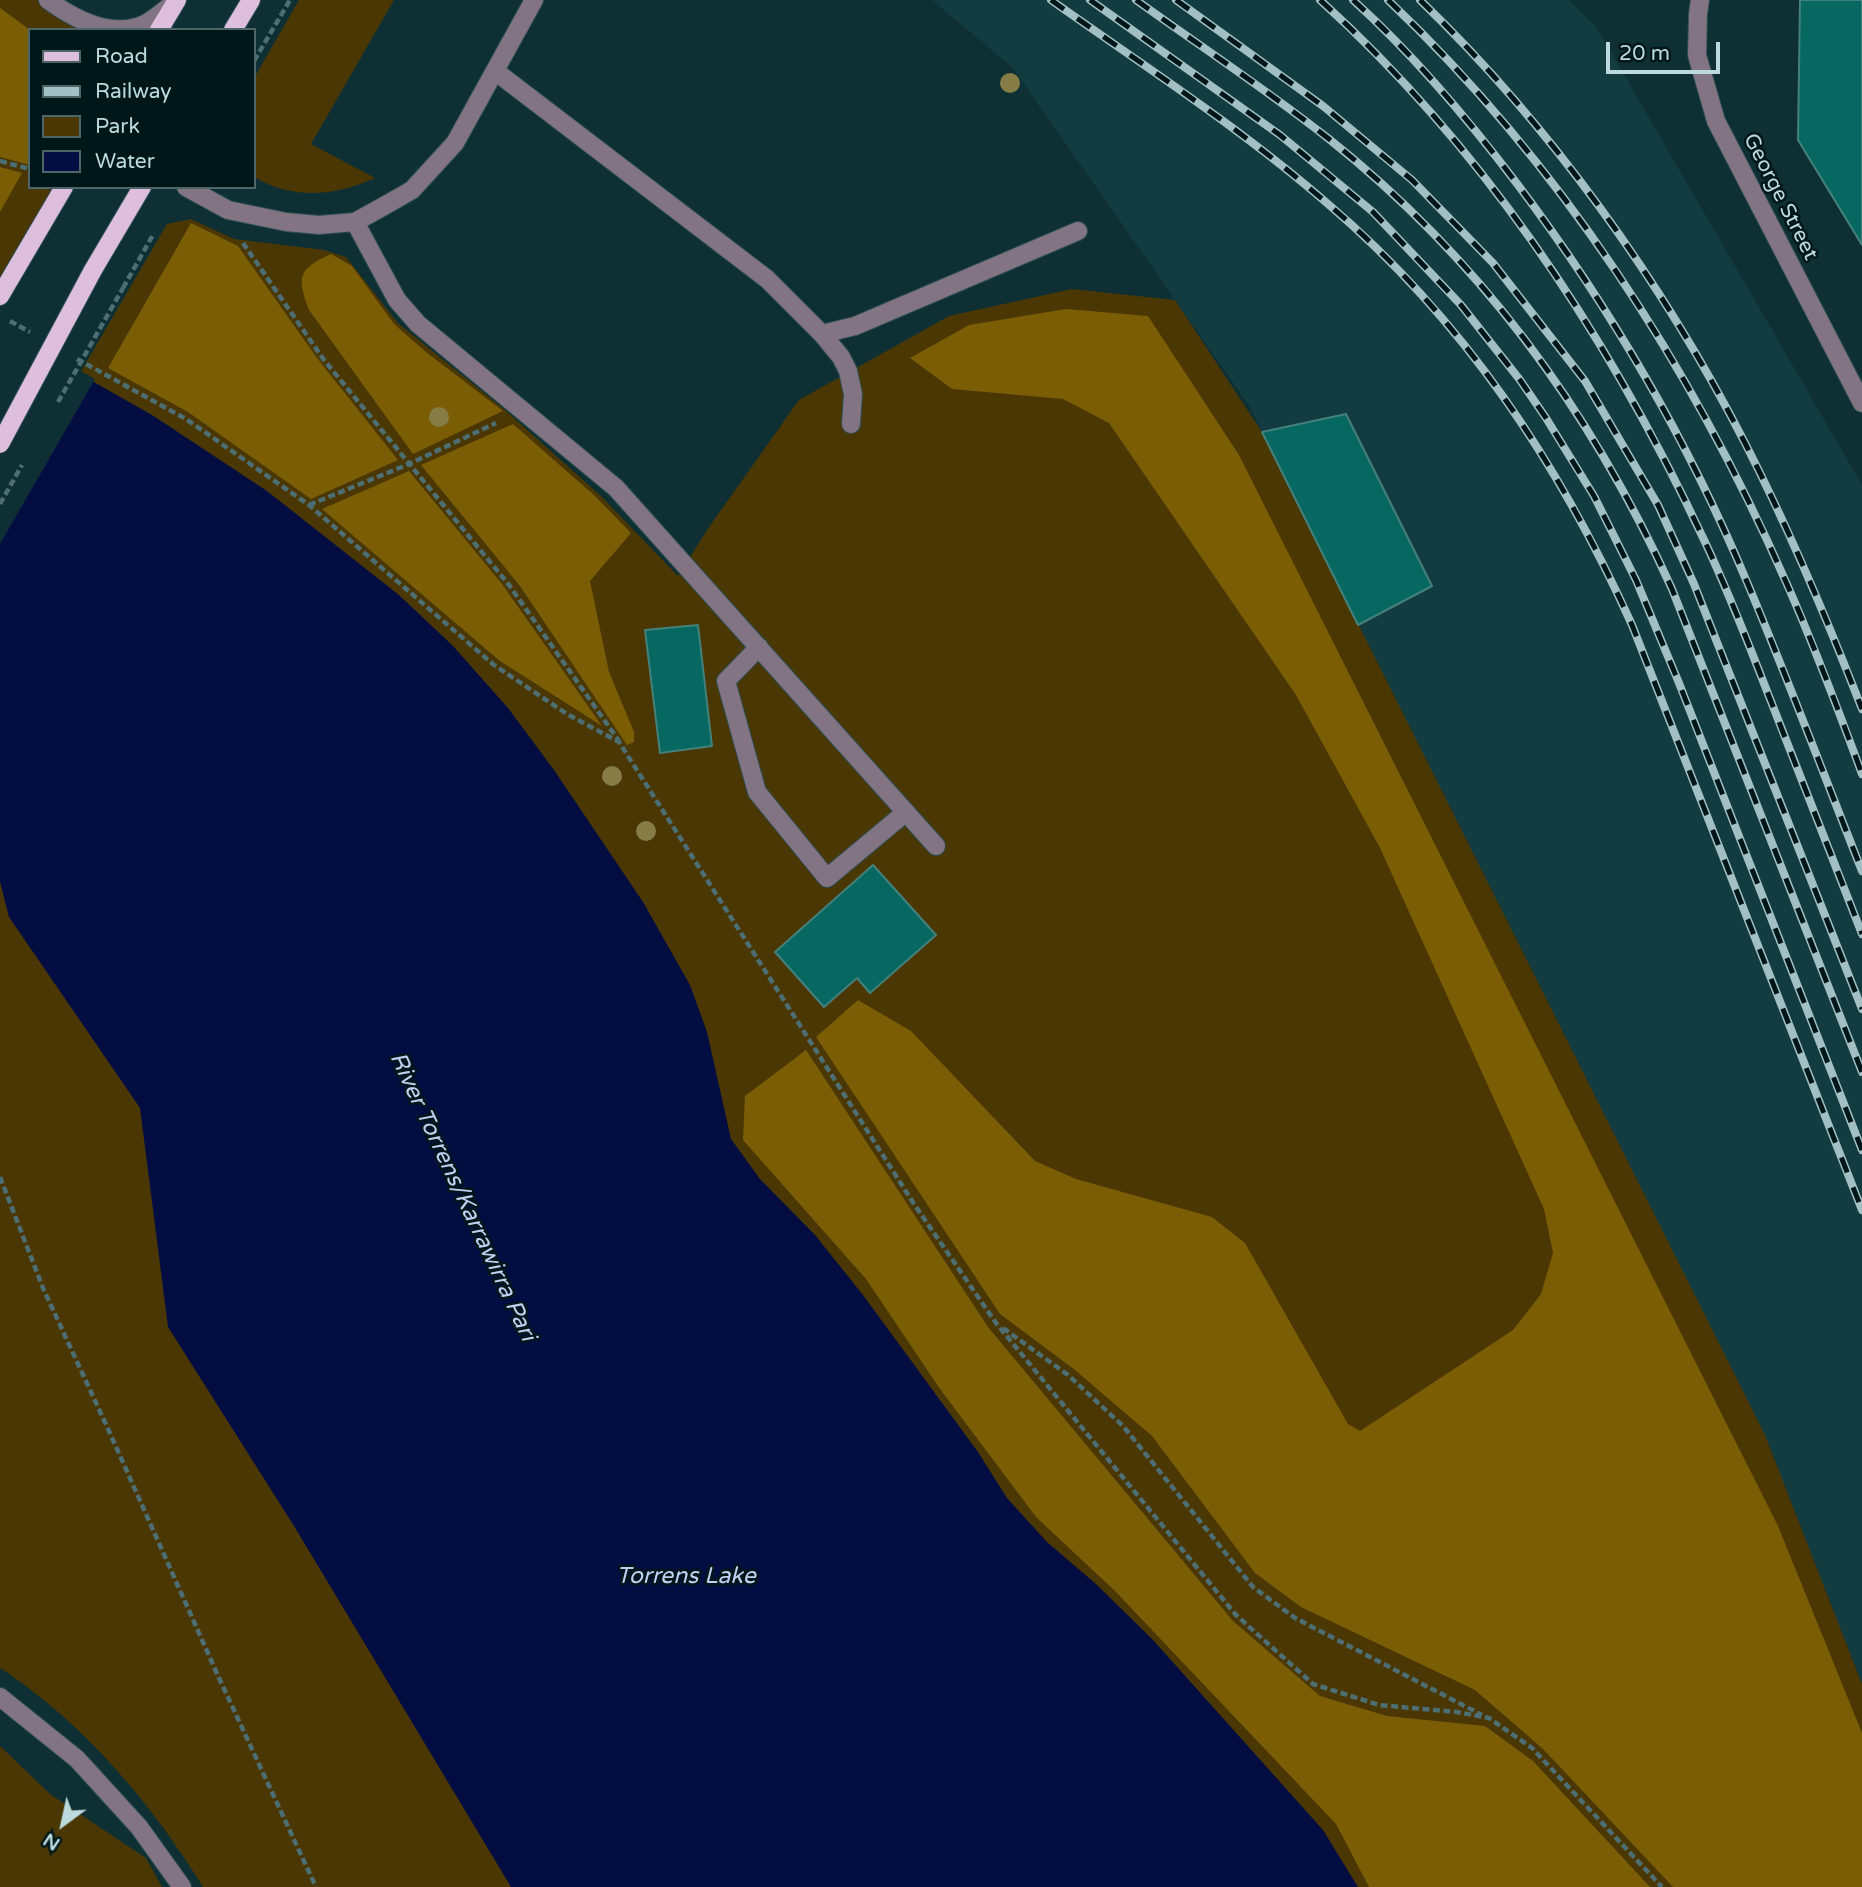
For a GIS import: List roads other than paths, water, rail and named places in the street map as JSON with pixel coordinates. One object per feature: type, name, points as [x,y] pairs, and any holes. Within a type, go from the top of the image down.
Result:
[{"type":"main road","points":[[160,28],[177,0]]},
{"type":"main road","points":[[234,28],[251,0]]},
{"type":"main road","points":[[0,296],[63,189]]},
{"type":"main road","points":[[0,444],[93,270],[141,189]]},
{"type":"street","points":[[48,0],[83,28]]},
{"type":"street","points":[[68,14],[97,26],[131,28],[146,23],[177,0]]},
{"type":"street","points":[[190,189],[228,210],[286,222],[319,226],[355,222],[412,190],[455,143],[534,0]]},
{"type":"street","name":"George Street","points":[[1700,0],[1697,55],[1716,121],[1862,403]]},
{"type":"street","points":[[495,71],[767,279],[841,357],[848,371],[852,394],[851,424]]},
{"type":"street","points":[[355,222],[397,300],[418,324],[616,488],[936,846]]},
{"type":"street","points":[[822,334],[855,326],[1078,231]]},
{"type":"street","points":[[758,647],[726,681],[757,792],[827,878],[906,812]]},
{"type":"street","points":[[0,1697],[77,1759],[139,1827],[182,1887]]},
{"type":"water","name":"Torrens Lake","points":[[0,329],[152,415],[267,491],[399,595],[453,646],[508,708],[554,770],[643,902],[690,985],[707,1032],[731,1139],[760,1179],[815,1235],[863,1295],[978,1452],[1007,1498],[1047,1542],[1096,1584],[1153,1640],[1323,1830],[1358,1887],[511,1887],[294,1526],[168,1327],[140,1108],[9,917],[0,882]]},
{"type":"railway","points":[[1051,0],[1227,124],[1328,204],[1423,296],[1465,345],[1504,397],[1573,507],[1632,625],[1862,1210]]},
{"type":"railway","points":[[1090,0],[1280,135],[1373,212],[1461,305],[1546,418],[1594,496],[1636,580],[1862,1150]]},
{"type":"railway","points":[[1136,0],[1306,121],[1384,186],[1435,235],[1483,288],[1528,343],[1568,401],[1641,524],[1672,589],[1862,1072]]},
{"type":"railway","points":[[1176,0],[1323,106],[1412,180],[1493,263],[1585,381],[1658,505],[1694,584],[1862,1009]]},
{"type":"railway","points":[[1320,0],[1380,58],[1437,120],[1490,184],[1540,252],[1629,394],[1724,583],[1862,934]]},
{"type":"railway","points":[[1353,0],[1419,65],[1499,160],[1552,231],[1645,376],[1724,529],[1862,871]]},
{"type":"railway","points":[[1388,0],[1451,63],[1509,129],[1616,271],[1664,346],[1749,502],[1816,653],[1862,774]]},
{"type":"railway","points":[[1420,0],[1468,48],[1558,153],[1600,208],[1678,324],[1713,383],[1777,508],[1862,709]]},
{"type":"water label","name":"River Torrens/Karrawirra Pari","points":[[462,1197]]}]
